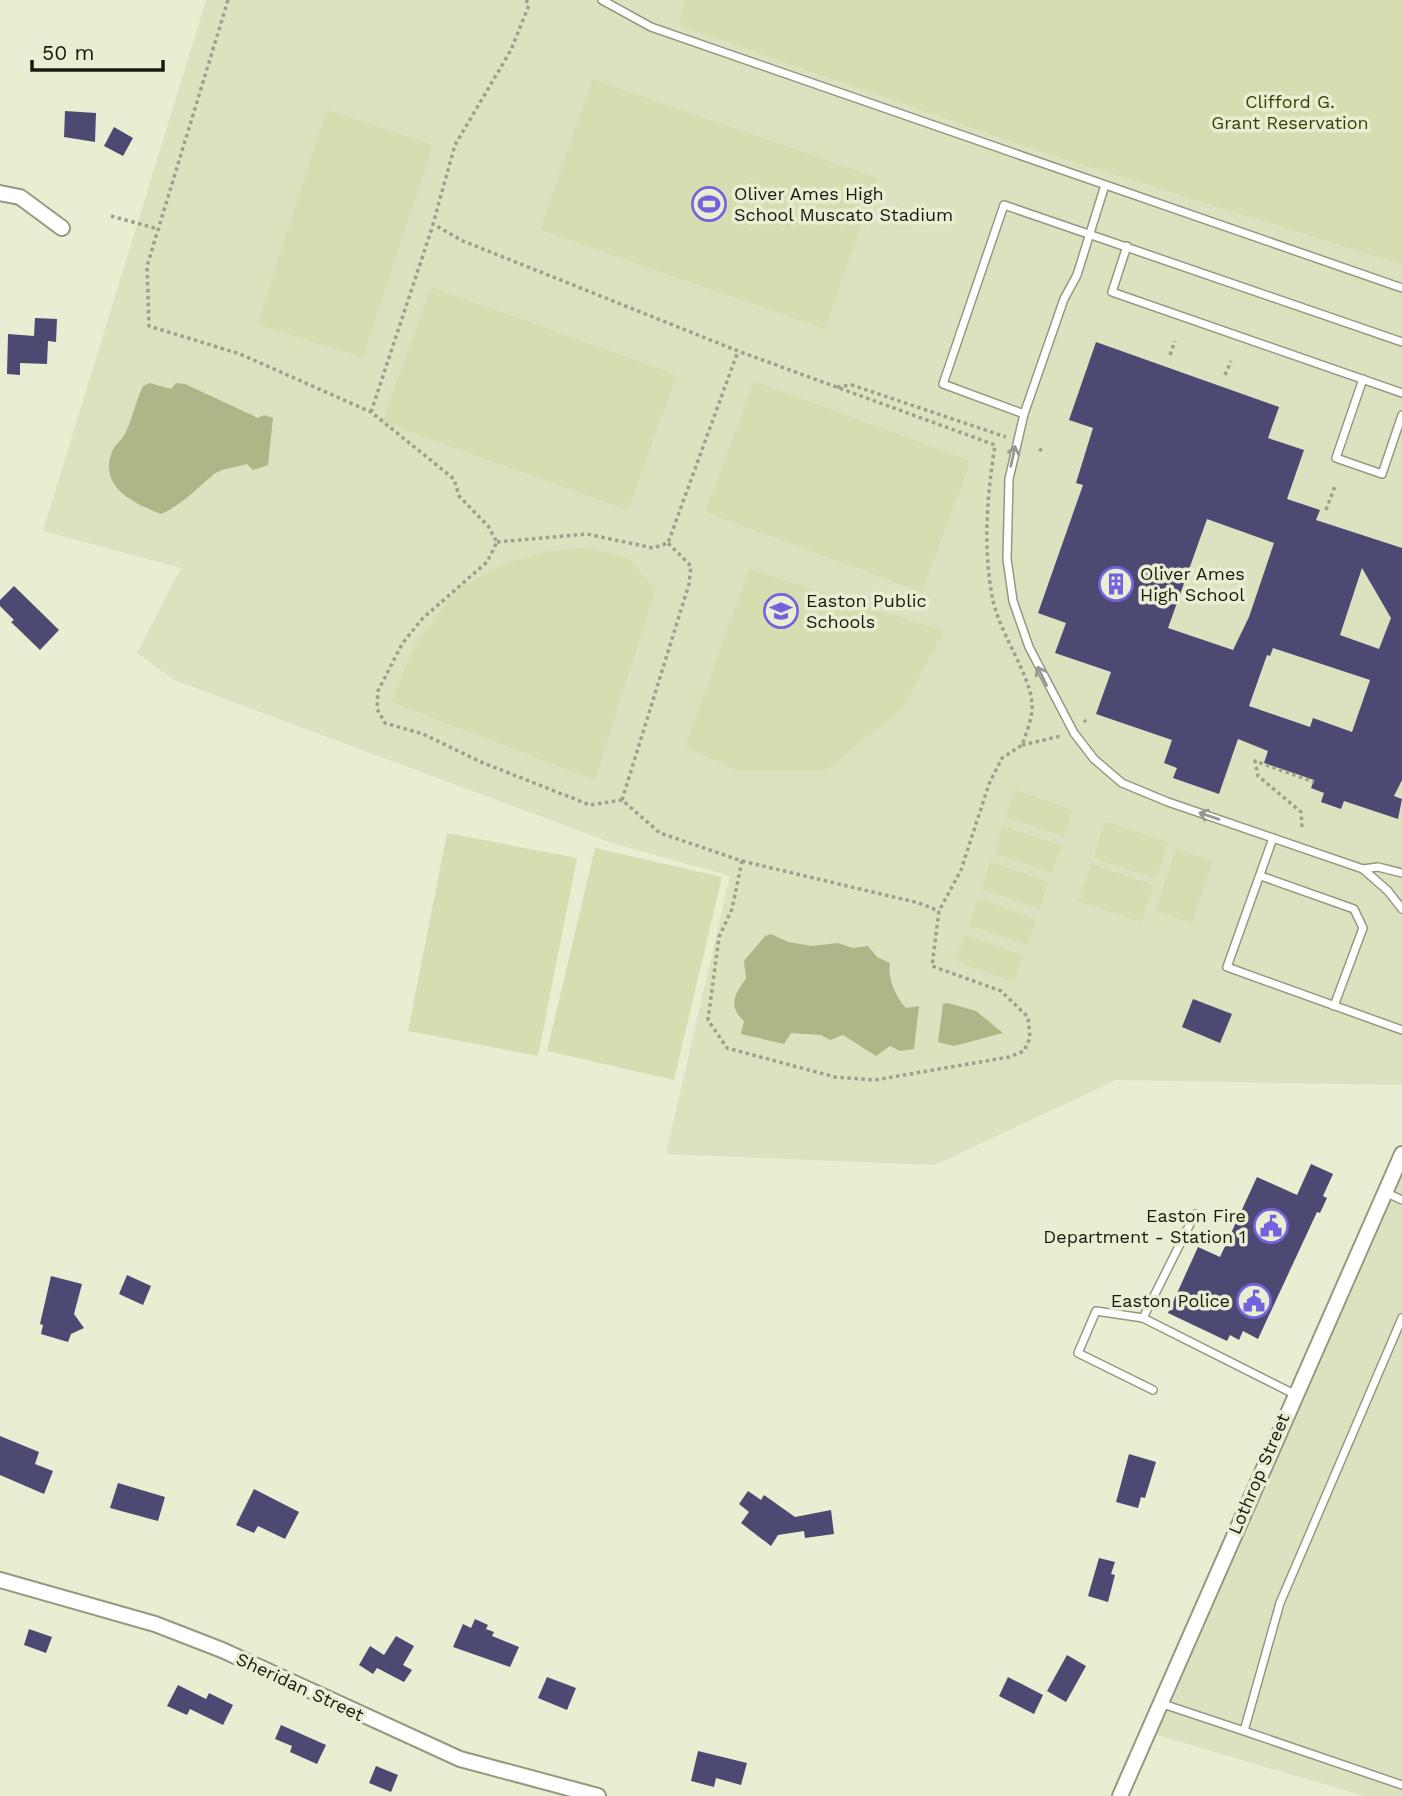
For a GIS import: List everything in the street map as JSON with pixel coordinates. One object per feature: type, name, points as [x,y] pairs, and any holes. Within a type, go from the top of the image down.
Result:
[{"type":"street","points":[[0,193],[20,197],[62,228]]},
{"type":"street","name":"Lothrop Street","points":[[1120,1796],[1294,1394],[1402,1154]]},
{"type":"street","name":"Sheridan Street","points":[[0,1580],[155,1624],[222,1650],[460,1759],[598,1796]]},
{"type":"lane","points":[[602,0],[651,27],[1402,288]]},
{"type":"lane","points":[[1105,185],[1077,275],[1064,299],[1024,414],[1012,459],[1006,500],[1009,580],[1028,647],[1074,733],[1103,767],[1130,786],[1363,869],[1388,891],[1402,909]]},
{"type":"lane","points":[[1024,414],[943,384],[1004,205],[1402,342]]},
{"type":"lane","points":[[1127,246],[1112,292],[1402,393]]},
{"type":"lane","points":[[1363,379],[1336,458],[1382,474],[1402,415]]},
{"type":"lane","points":[[1273,838],[1227,967],[1402,1030]]},
{"type":"lane","points":[[1363,869],[1378,867],[1402,873]]},
{"type":"lane","points":[[1261,876],[1354,909],[1363,928],[1334,1006]]},
{"type":"lane","points":[[1385,1192],[1402,1200]]},
{"type":"lane","points":[[1143,1318],[1195,1214]]},
{"type":"lane","points":[[1153,1391],[1078,1353],[1096,1311],[1143,1318],[1294,1394]]},
{"type":"lane","points":[[1244,1731],[1280,1603],[1402,1318]]},
{"type":"lane","points":[[1160,1703],[1402,1785]]},
{"type":"path","points":[[228,0],[147,266],[149,326],[240,354],[371,412],[454,478],[459,496],[488,526],[497,542]]},
{"type":"path","points":[[371,412],[433,224],[455,145],[511,50],[529,5],[526,0]]},
{"type":"path","points":[[111,216],[158,229]]},
{"type":"path","points":[[433,224],[463,241],[738,351],[995,445],[986,504],[987,565],[992,600],[1002,632],[1032,702],[1022,745]]},
{"type":"path","points":[[1170,355],[1175,341]]},
{"type":"path","points":[[668,543],[738,351]]},
{"type":"path","points":[[1225,375],[1231,361]]},
{"type":"path","points":[[835,387],[852,385],[1002,436]]},
{"type":"path","points":[[1038,449],[1044,452]]},
{"type":"path","points":[[1326,510],[1335,486]]},
{"type":"path","points":[[497,542],[587,534],[653,548],[668,543]]},
{"type":"path","points":[[497,542],[487,562],[422,619],[401,644],[378,691],[377,709],[385,723],[423,734],[481,762],[590,805],[622,800],[660,833],[742,861],[919,903],[939,911]]},
{"type":"path","points":[[622,800],[689,584],[691,566],[668,543]]},
{"type":"path","points":[[742,861],[732,909],[719,937],[708,1020],[727,1048],[740,1055],[835,1077],[875,1080],[1009,1057],[1024,1051],[1030,1038],[1028,1017],[1001,991],[932,966],[939,911],[961,870],[989,784],[1002,758],[1022,745],[1074,733]]},
{"type":"path","points":[[1302,827],[1301,812],[1258,776],[1255,761],[1314,782]]},
{"type":"shaded area","name":"Easton Public Schools","points":[[206,0],[684,0],[681,26],[1032,149],[1402,265],[1402,1085],[1116,1080],[935,1165],[666,1154],[730,876],[612,843],[174,680],[137,653],[181,568],[43,531]]},
{"type":"shaded area","points":[[150,383],[171,389],[176,383],[185,384],[258,418],[264,415],[273,418],[268,465],[253,470],[247,464],[218,472],[161,514],[122,494],[111,477],[109,467],[112,452],[126,431],[143,386]]},
{"type":"shaded area","points":[[771,934],[788,942],[812,946],[838,943],[853,948],[868,946],[877,957],[890,963],[891,981],[899,998],[906,1008],[919,1006],[914,1049],[900,1051],[890,1046],[876,1056],[843,1035],[830,1040],[821,1035],[791,1033],[784,1044],[741,1034],[744,1021],[736,1011],[734,1000],[746,979],[744,961],[765,936]]},
{"type":"shaded area","points":[[943,1004],[976,1011],[1003,1033],[954,1046],[938,1042]]},
{"type":"shaded area","points":[[1402,1178],[1402,1796],[1364,1796],[1157,1735]]},
{"type":"green space","name":"Clifford G. Grant Reservation","points":[[684,0],[1402,0],[1402,265],[1032,149],[680,26]]},
{"type":"green space","name":"Oliver Ames High School Muscato Stadium","points":[[592,79],[878,178],[825,329],[540,230]]},
{"type":"green space","points":[[327,110],[433,145],[363,358],[257,324]]},
{"type":"green space","points":[[431,287],[677,375],[628,510],[382,422]]},
{"type":"green space","points":[[754,381],[971,461],[922,592],[705,512]]},
{"type":"green space","points":[[587,547],[628,558],[656,589],[595,780],[391,702],[415,645],[456,589],[504,564],[545,552]]},
{"type":"green space","points":[[749,569],[944,631],[903,708],[826,770],[738,771],[685,747]]},
{"type":"green space","points":[[1015,790],[1073,810],[1064,837],[1005,817]]},
{"type":"green space","points":[[1105,821],[1168,842],[1156,879],[1093,858]]},
{"type":"green space","points":[[1003,826],[1062,846],[1052,873],[994,853]]},
{"type":"green space","points":[[447,833],[577,858],[538,1056],[408,1031]]},
{"type":"green space","points":[[595,848],[722,877],[674,1080],[547,1051]]},
{"type":"green space","points":[[1176,849],[1213,861],[1192,923],[1155,911]]},
{"type":"green space","points":[[990,862],[1049,882],[1039,909],[981,889]]},
{"type":"green space","points":[[1091,864],[1154,885],[1141,922],[1078,901]]},
{"type":"green space","points":[[978,898],[1036,919],[1027,945],[968,925]]},
{"type":"green space","points":[[965,935],[1024,955],[1014,982],[955,961]]},
{"type":"building","points":[[65,111],[96,113],[95,142],[64,137]]},
{"type":"building","points":[[114,127],[133,138],[123,156],[104,146]]},
{"type":"building","points":[[35,318],[57,319],[56,342],[48,341],[47,364],[20,363],[20,375],[7,374],[8,334],[34,336]]},
{"type":"building","name":"Oliver Ames High School","points":[[1096,342],[1279,407],[1268,438],[1304,450],[1287,499],[1320,510],[1316,520],[1402,548],[1402,780],[1394,796],[1402,799],[1398,819],[1344,801],[1341,809],[1321,802],[1324,793],[1311,788],[1314,780],[1264,763],[1268,751],[1238,739],[1219,794],[1173,778],[1177,768],[1164,763],[1172,740],[1096,714],[1111,672],[1055,653],[1066,623],[1038,613],[1083,485],[1076,483],[1093,428],[1069,420]],"holes":[[[1207,519],[1274,543],[1249,617],[1233,650],[1168,628]],[[1362,568],[1391,618],[1379,649],[1340,635]],[[1273,648],[1370,680],[1352,732],[1313,718],[1310,727],[1249,706],[1267,655],[1270,656]]]},
{"type":"building","points":[[14,586],[59,630],[40,650],[11,622],[14,620],[0,606],[0,600]]},
{"type":"building","points":[[1193,999],[1232,1014],[1220,1043],[1182,1027]]},
{"type":"building","points":[[1311,1164],[1333,1174],[1323,1196],[1327,1198],[1320,1213],[1317,1212],[1258,1339],[1243,1331],[1239,1340],[1230,1335],[1227,1341],[1168,1313],[1198,1247],[1220,1257],[1257,1177],[1297,1195]]},
{"type":"building","points":[[127,1275],[151,1286],[143,1305],[119,1294]]},
{"type":"building","points":[[51,1276],[82,1284],[74,1314],[84,1328],[71,1334],[68,1342],[41,1334],[43,1325],[40,1324]]},
{"type":"building","points":[[0,1436],[39,1452],[35,1464],[53,1471],[44,1494],[0,1475]]},
{"type":"building","points":[[1129,1454],[1156,1462],[1145,1498],[1141,1497],[1138,1508],[1116,1502]]},
{"type":"building","points":[[118,1483],[165,1497],[158,1521],[110,1508]]},
{"type":"building","points":[[254,1489],[299,1512],[285,1539],[258,1526],[254,1533],[236,1525]]},
{"type":"building","points":[[748,1491],[761,1500],[764,1495],[795,1517],[831,1510],[834,1534],[805,1538],[804,1531],[778,1535],[771,1546],[741,1523],[749,1512],[739,1504]]},
{"type":"building","points":[[1099,1558],[1115,1562],[1111,1574],[1115,1575],[1108,1602],[1088,1596]]},
{"type":"building","points":[[475,1619],[488,1625],[486,1629],[494,1632],[492,1636],[519,1647],[510,1667],[453,1647],[463,1624],[471,1628]]},
{"type":"building","points":[[29,1629],[52,1637],[46,1653],[24,1645]]},
{"type":"building","points":[[396,1636],[414,1646],[403,1665],[412,1670],[404,1682],[377,1668],[373,1674],[359,1665],[370,1646],[384,1655]]},
{"type":"building","points":[[1067,1655],[1086,1666],[1066,1702],[1047,1691]]},
{"type":"building","points":[[547,1677],[576,1688],[567,1710],[538,1698]]},
{"type":"building","points":[[1008,1677],[1043,1695],[1034,1714],[999,1696]]},
{"type":"building","points":[[178,1685],[206,1699],[209,1693],[233,1705],[223,1725],[190,1709],[187,1715],[167,1706]]},
{"type":"building","points":[[281,1725],[326,1745],[317,1764],[290,1752],[292,1746],[275,1739]]},
{"type":"building","points":[[698,1751],[747,1763],[741,1785],[716,1778],[714,1787],[691,1781]]},
{"type":"building","points":[[376,1766],[398,1775],[391,1792],[369,1783]]},
{"type":"place","name":"Oliver Ames High School Muscato Stadium","points":[[709,204]]},
{"type":"place","name":"Oliver Ames High School","points":[[1116,584]]},
{"type":"place","name":"Easton Public Schools","points":[[781,611]]},
{"type":"place","name":"Easton Fire Department - Station 1","points":[[1271,1226]]},
{"type":"place","name":"Easton Police","points":[[1254,1301]]}]
